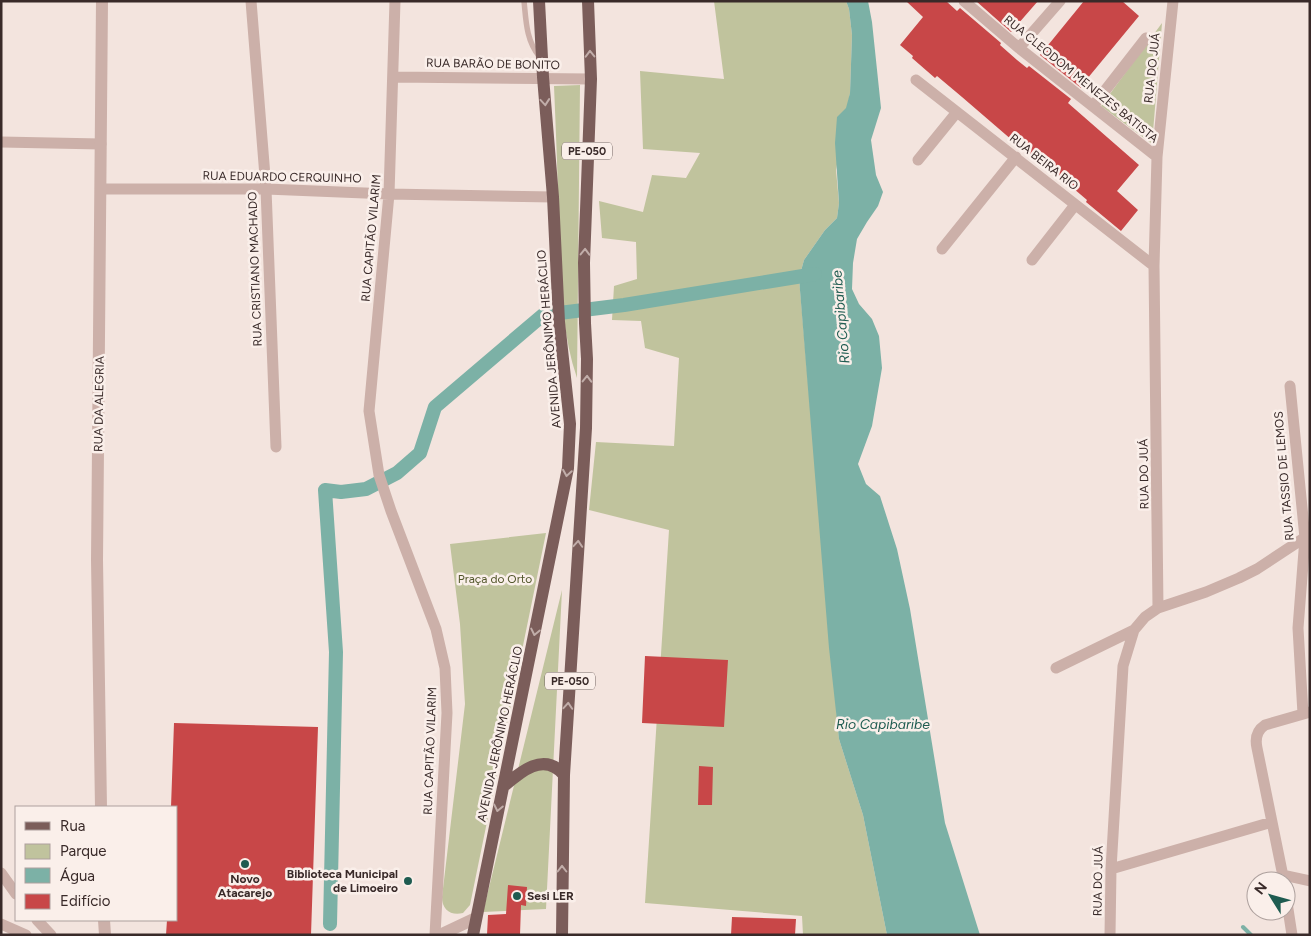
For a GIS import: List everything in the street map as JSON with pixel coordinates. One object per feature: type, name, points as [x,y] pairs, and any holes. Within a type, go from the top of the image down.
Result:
[{"type":"main road","name":"AVENIDA JERÔNIMO HERÁCLIO","points":[[473,935],[568,468],[570,424],[557,297],[553,197],[539,1]]},
{"type":"main road","name":"PE-050","points":[[562,935],[564,775],[586,428],[587,359],[584,300],[586,172],[591,79],[588,1]]},
{"type":"main road","points":[[503,787],[513,778],[533,766],[542,764],[551,765],[564,775]]},
{"type":"street","name":"RUA DA ALEGRIA","points":[[101,806],[97,560],[102,1]]},
{"type":"street","name":"RUA CRISTIANO MACHADO","points":[[251,1],[266,189],[276,447]]},
{"type":"street","name":"RUA CAPITÃO VILARIM","points":[[396,1],[389,194],[369,411],[379,475],[436,629],[445,668],[448,713],[435,935]]},
{"type":"street","name":"RUA CLEODOM MENEZES BATISTA","points":[[964,1],[1019,48],[1157,158]]},
{"type":"street","points":[[1019,48],[1060,1]]},
{"type":"street","name":"RUA DO JUÁ","points":[[1110,935],[1111,869],[1123,666],[1134,630],[1139,623],[1158,608],[1154,266],[1157,158],[1173,1]]},
{"type":"street","points":[[1093,106],[1146,38]]},
{"type":"street","name":"RUA BARÃO DE BONITO","points":[[394,76],[591,79]]},
{"type":"street","name":"RUA BEIRA RIO","points":[[916,80],[1154,266]]},
{"type":"street","points":[[918,160],[957,112]]},
{"type":"street","points":[[1,142],[101,144]]},
{"type":"street","points":[[942,249],[1016,157]]},
{"type":"street","name":"RUA EDUARDO CERQUINHO","points":[[101,189],[266,189],[389,194],[553,197]]},
{"type":"street","points":[[1032,260],[1075,205]]},
{"type":"street","name":"RUA TASSIO DE LEMOS","points":[[1290,386],[1307,536],[1298,628],[1306,713]]},
{"type":"street","points":[[1158,608],[1206,592],[1239,578],[1257,569],[1307,536]]},
{"type":"street","points":[[1056,668],[1134,630]]},
{"type":"street","points":[[1282,871],[1256,748],[1256,737],[1259,730],[1265,725],[1306,713]]},
{"type":"street","points":[[1111,869],[1272,822]]},
{"type":"street","points":[[1,873],[15,893]]},
{"type":"street","points":[[1296,879],[1310,881]]},
{"type":"street","points":[[440,935],[476,918]]},
{"type":"street","points":[[39,921],[51,935]]},
{"type":"street","points":[[104,921],[105,935]]},
{"type":"street","points":[[1290,921],[1292,935]]},
{"type":"street","points":[[1,924],[26,935]]},
{"type":"lane","points":[[524,1],[529,37],[534,50],[542,59]]},
{"type":"green space","points":[[714,1],[846,1],[849,9],[852,35],[850,93],[836,170],[839,203],[837,218],[825,230],[804,260],[799,278],[839,739],[863,815],[887,935],[803,935],[802,916],[645,903],[669,530],[589,510],[596,442],[674,446],[679,358],[645,348],[641,321],[612,320],[614,286],[637,279],[636,242],[602,238],[599,201],[643,212],[652,175],[686,178],[700,153],[643,149],[640,71],[724,79]]},
{"type":"green space","points":[[1162,23],[1152,144],[1101,106]]},
{"type":"green space","points":[[580,85],[577,378],[565,324],[560,268],[554,86]]},
{"type":"green space","name":"Praça do Orto","points":[[546,533],[470,905],[463,913],[455,914],[445,909],[442,897],[465,704],[460,624],[450,544]]},
{"type":"green space","points":[[562,590],[546,909],[483,912]]},
{"type":"water","name":"Rio Capibaribe","points":[[846,1],[868,1],[881,108],[871,140],[876,175],[883,192],[878,206],[857,239],[853,263],[852,289],[859,304],[872,319],[879,336],[882,368],[872,426],[858,464],[866,484],[880,496],[897,549],[910,609],[945,823],[980,935],[887,935],[863,815],[839,739],[829,648],[799,278],[804,260],[825,230],[837,218],[839,203],[835,143],[837,117],[846,108],[850,93],[852,35],[849,9]]},
{"type":"building","points":[[906,1],[946,1],[957,11],[960,8],[1001,43],[1000,45],[1017,60],[1027,68],[1029,66],[1071,99],[1068,103],[1139,165],[1117,191],[1138,210],[1121,231],[1060,177],[1034,159],[937,76],[935,78],[912,58],[913,56],[900,45],[923,17]]},
{"type":"building","points":[[976,1],[1038,1],[1011,32]]},
{"type":"building","points":[[1084,1],[1122,1],[1139,16],[1081,88],[1040,55]]},
{"type":"building","points":[[645,656],[728,660],[724,727],[642,723]]},
{"type":"building","name":"Novo Atacarejo","points":[[174,723],[318,727],[311,935],[166,935],[167,921],[178,921],[178,806],[171,806]]},
{"type":"building","points":[[699,766],[713,767],[712,805],[698,805]]},
{"type":"building","points":[[508,885],[527,887],[526,906],[521,905],[520,935],[487,935],[488,915],[506,914]]},
{"type":"building","points":[[732,917],[796,919],[795,935],[731,935]]},
{"type":"waterway","points":[[330,924],[336,652],[325,490],[341,492],[366,489],[397,473],[420,453],[435,407],[543,315],[624,305],[815,274]]},
{"type":"waterway","points":[[1243,927],[1251,935]]},
{"type":"place","name":"Novo Atacarejo","points":[[245,864]]},
{"type":"place","name":"Biblioteca Municipal de Limoeiro","points":[[408,881]]},
{"type":"place","name":"Sesi LER","points":[[517,896]]}]
